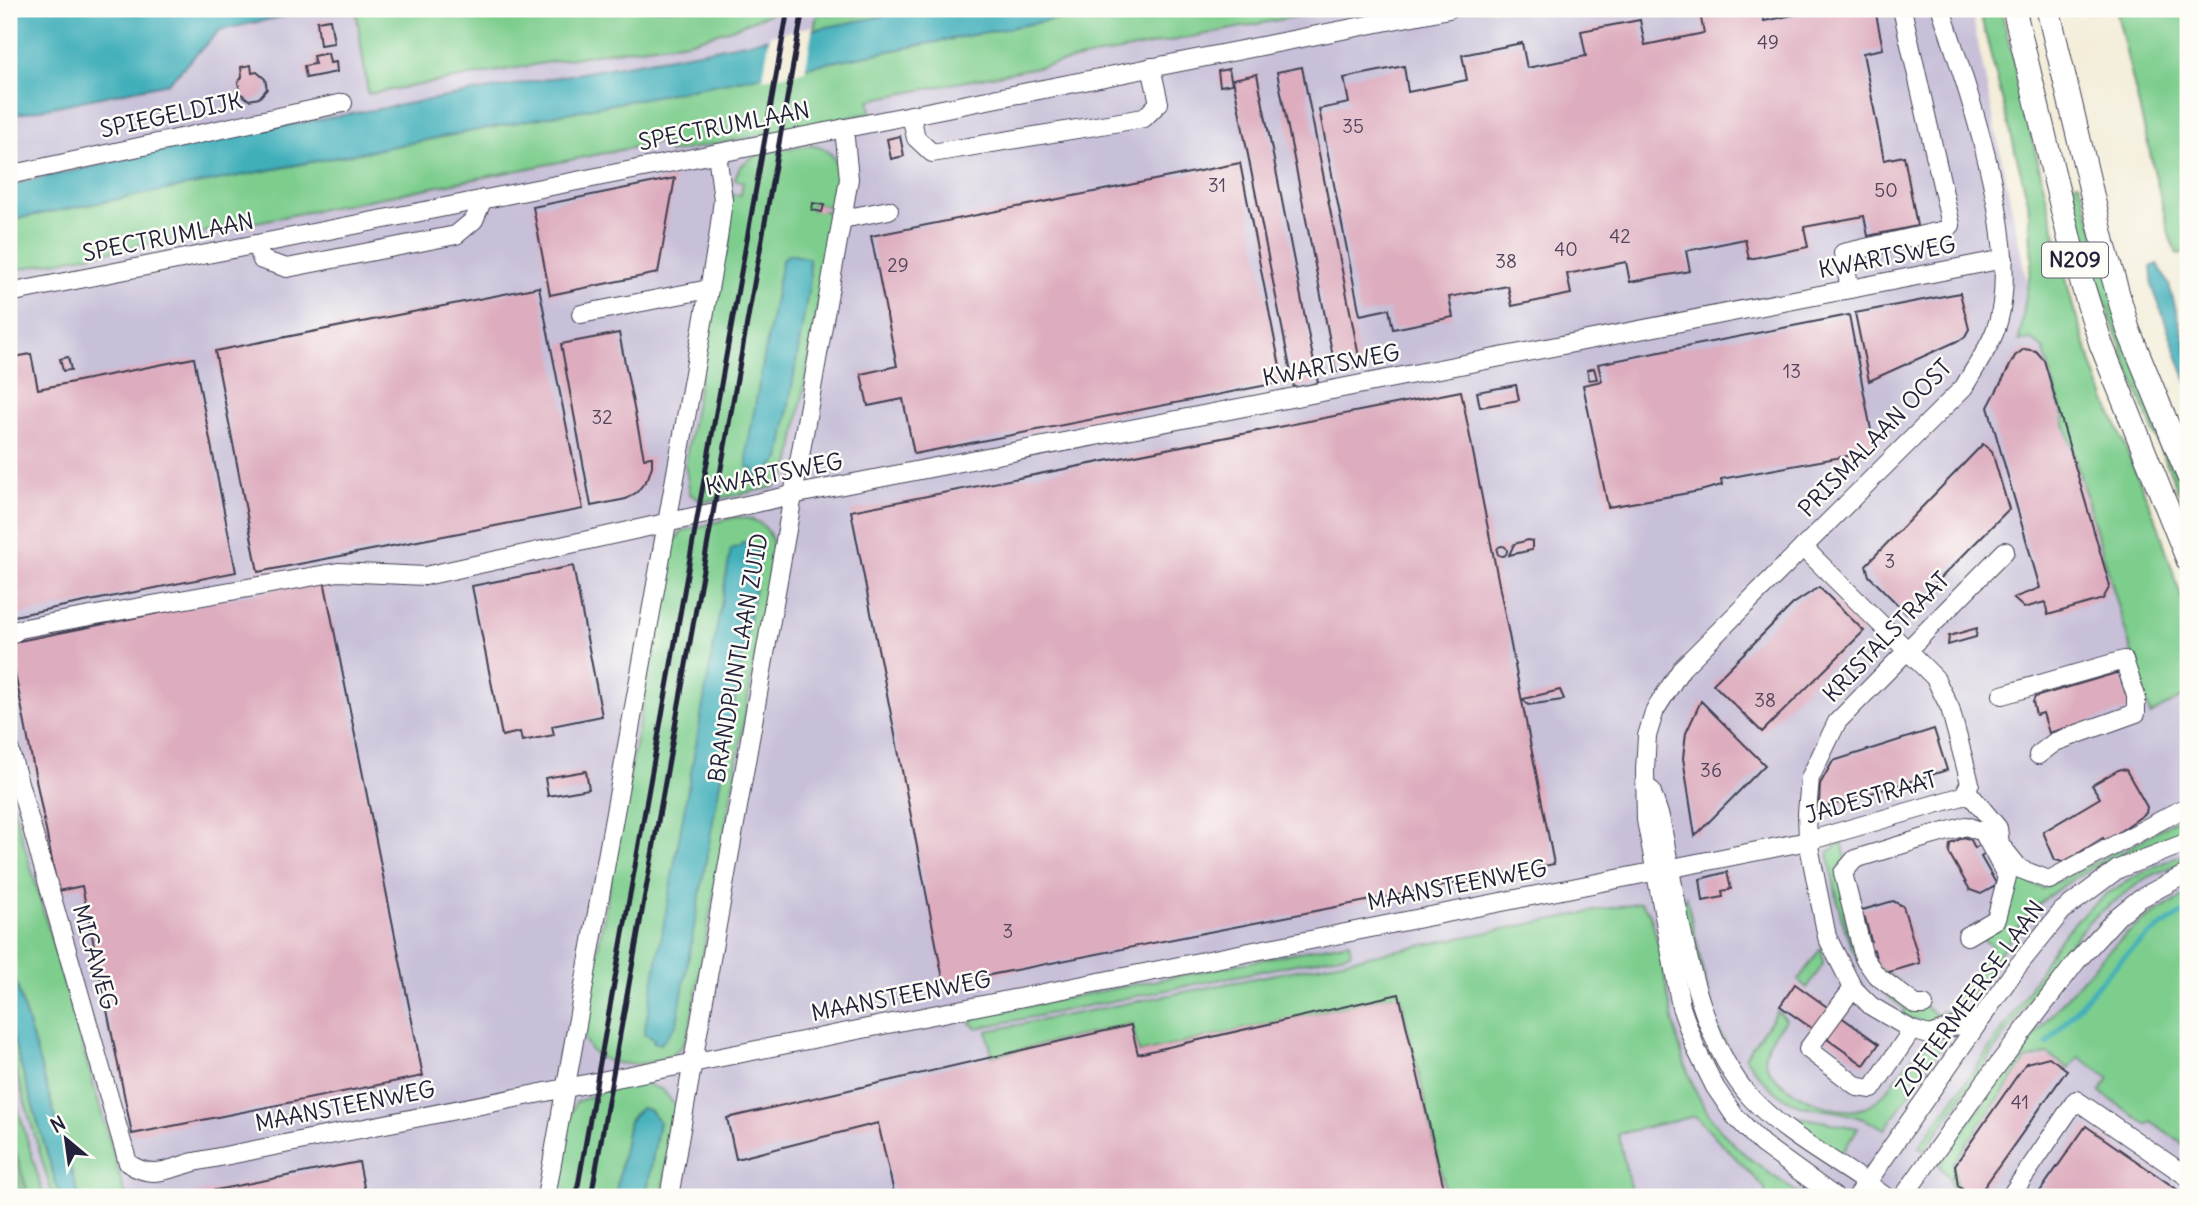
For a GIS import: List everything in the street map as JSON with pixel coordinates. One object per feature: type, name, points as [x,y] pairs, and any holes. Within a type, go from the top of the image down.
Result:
[{"type":"main road","name":"N209","points":[[2014,9],[2073,254],[2093,318],[2188,560]]},
{"type":"main road","name":"N209","points":[[2048,9],[2102,237],[2128,329],[2188,475]]},
{"type":"street","name":"SPECTRUMLAAN","points":[[9,293],[1449,9]]},
{"type":"street","points":[[1850,289],[1843,253],[1945,230],[1951,225],[1902,9]]},
{"type":"street","name":"PRISMALAAN OOST","points":[[1835,1197],[1762,1144],[1734,1115],[1715,1087],[1696,1049],[1681,1007],[1663,869],[1660,817],[1644,769],[1651,723],[1666,688],[1682,668],[1964,387],[1996,330],[2004,259],[1981,131],[1941,9]]},
{"type":"street","points":[[911,114],[916,138],[932,153],[1144,118],[1159,103],[1151,68]]},
{"type":"street","name":"SPIEGELDIJK","points":[[9,175],[343,103]]},
{"type":"street","name":"BRANDPUNTLAAN ZUID","points":[[669,1197],[842,219],[850,169],[844,128]]},
{"type":"street","points":[[546,1197],[709,289],[723,201],[717,153]]},
{"type":"street","points":[[256,244],[262,260],[287,268],[456,235],[474,220],[483,199]]},
{"type":"street","points":[[842,219],[889,210]]},
{"type":"street","name":"KWARTSWEG","points":[[9,636],[20,629],[338,572],[425,576],[792,495],[2004,259]]},
{"type":"street","points":[[580,314],[709,289]]},
{"type":"street","name":"JADESTRAAT","points":[[1663,869],[1808,841],[1948,801],[1968,792],[1970,783],[1944,694],[1935,678],[1803,547]]},
{"type":"street","name":"KRISTALSTRAAT","points":[[1912,1030],[1871,1006],[1853,988],[1827,937],[1808,841],[1810,778],[1837,722],[2005,551]]},
{"type":"street","points":[[2002,695],[2124,660],[2136,696],[2136,713],[2055,742],[2038,755]]},
{"type":"street","name":"MICAWEG","points":[[9,748],[122,1147],[128,1163],[142,1173]]},
{"type":"street","points":[[1968,792],[1998,828],[2000,844],[2020,869],[2049,880],[2188,806]]},
{"type":"street","points":[[1924,1005],[1916,1005],[1876,975],[1864,958],[1843,873],[1855,859],[1917,840],[1966,826],[1983,832],[2007,877],[1996,919],[1967,936]]},
{"type":"street","name":"ZOETERMEERSE LAAN","points":[[1862,1190],[2039,937],[2079,897],[2118,869],[2188,842]]},
{"type":"street","name":"PRISMALAAN OOST","points":[[1663,869],[1700,1004],[1714,1042],[1731,1072],[1752,1099],[1862,1190],[1886,1197]]},
{"type":"street","name":"MAANSTEENWEG","points":[[142,1173],[566,1086],[1663,869]]},
{"type":"street","points":[[1903,1197],[1984,1083],[2076,962],[2118,916],[2139,899],[2188,873]]},
{"type":"street","points":[[1853,988],[1808,1049],[1858,1087],[1872,1089],[1912,1030],[1929,1035],[1983,1017]]},
{"type":"street","points":[[2010,1197],[2076,1100],[2188,1177]]},
{"type":"shaded area","points":[[9,9],[1971,9],[2035,321],[2188,657],[2188,1197],[9,1197]]},
{"type":"green space","points":[[356,9],[782,9],[688,42],[607,52],[368,94]]},
{"type":"green space","points":[[919,9],[814,30],[817,13],[854,15]]},
{"type":"green space","points":[[1108,9],[1335,9],[869,100],[871,113],[669,153],[666,141],[9,271],[9,220]]},
{"type":"green space","points":[[1979,9],[2001,9],[2073,307],[2099,384],[2158,525],[2188,618],[2188,694],[2150,715],[2043,348],[2032,340],[2019,341],[2032,258],[2028,201]]},
{"type":"green space","points":[[2116,9],[2188,9],[2188,252],[2177,254],[2170,238]]},
{"type":"green space","points":[[816,146],[833,156],[838,186],[835,208],[813,203],[812,210],[835,212],[791,461],[784,478],[774,487],[703,502],[690,494],[685,464],[732,194],[741,195],[743,182],[735,180],[738,170],[752,158],[772,151]]},
{"type":"green space","points":[[2079,182],[2161,439],[2188,501],[2188,515],[2138,393],[2094,269],[2071,184]]},
{"type":"green space","points":[[736,517],[753,520],[765,528],[772,540],[773,557],[691,1022],[684,1042],[670,1055],[641,1063],[610,1061],[597,1055],[587,1045],[583,1031],[672,543],[683,531]]},
{"type":"green space","points":[[9,792],[125,1194],[130,1197],[79,1197],[9,959]]},
{"type":"green space","points":[[2188,812],[2188,830],[2105,863],[2047,897],[2019,926],[1975,989],[1948,1016],[1932,1025],[1902,1015],[1905,1009],[1869,977],[1849,940],[1842,920],[1828,852],[1842,842],[1846,858],[1845,917],[1852,943],[1937,1016],[1941,1011],[1945,1013],[1992,946],[1981,938],[2014,875],[2043,889],[2116,851],[2122,852]]},
{"type":"green space","points":[[2188,853],[2188,859],[2144,879],[2089,921],[2060,956],[1924,1151],[1919,1147],[2018,1007],[2049,954],[2067,930],[2097,902],[2131,879]]},
{"type":"green space","points":[[2188,895],[2188,1148],[2151,1121],[2147,1125],[2100,1092],[2109,1078],[2079,1057],[2069,1069],[2048,1054],[2026,1060],[1953,1163],[1957,1187],[1972,1197],[1954,1197],[1949,1177],[1939,1166],[2037,1032],[2113,946],[2148,918]]},
{"type":"green space","points":[[1686,896],[1714,1020],[1730,1054],[1749,1083],[1789,1115],[1858,1128],[1842,1153],[1815,1141],[1764,1101],[1742,1078],[1726,1054],[1713,1028],[1695,970],[1682,906]]},
{"type":"green space","points":[[1641,902],[1650,914],[1654,928],[1684,1062],[1707,1112],[1742,1152],[1803,1197],[1767,1197],[1764,1187],[1695,1116],[1618,1134],[1632,1195],[1637,1197],[1447,1197],[1400,994],[1139,1053],[1132,1024],[992,1056],[987,1031]]},
{"type":"green space","points":[[1349,942],[1351,953],[977,1028],[970,1023],[977,1016]]},
{"type":"green space","points":[[1822,947],[1823,964],[1807,988],[1798,980]]},
{"type":"green space","points":[[1777,1011],[1786,1019],[1773,1035],[1765,1053],[1770,1071],[1780,1082],[1798,1094],[1839,1110],[1861,1109],[1877,1101],[1912,1057],[1927,1045],[1946,1040],[1885,1129],[1843,1113],[1795,1103],[1780,1095],[1763,1080],[1745,1057]]},
{"type":"green space","points":[[9,1026],[60,1197],[53,1197],[9,1048]]},
{"type":"green space","points":[[9,1078],[44,1197],[9,1197]]},
{"type":"green space","points":[[643,1083],[663,1090],[676,1107],[662,1197],[646,1197],[659,1121],[641,1111],[635,1113],[629,1121],[615,1197],[554,1197],[568,1120],[576,1102],[613,1088]]},
{"type":"green space","points":[[9,1130],[27,1189],[9,1195]]},
{"type":"water","points":[[9,9],[319,9],[220,30],[168,83],[9,116]]},
{"type":"water","points":[[919,9],[1108,9],[9,220],[9,185],[248,132],[699,52]]},
{"type":"water","points":[[789,254],[809,258],[810,280],[780,459],[762,477],[754,475],[755,470],[747,467],[747,449],[782,260]]},
{"type":"water","points":[[2158,264],[2169,285],[2188,351],[2188,385],[2153,288],[2151,267]]},
{"type":"water","points":[[742,542],[750,543],[750,548],[761,553],[677,1023],[661,1044],[653,1042],[654,1039],[644,1034],[731,549],[741,546]]},
{"type":"water","points":[[9,959],[79,1197],[60,1197],[9,1026]]},
{"type":"water","points":[[641,1108],[649,1110],[659,1121],[646,1197],[615,1197],[629,1121]]},
{"type":"pier","points":[[813,26],[805,71],[763,79],[770,35]]},
{"type":"building","points":[[1699,9],[1761,9],[1764,21],[1823,9],[1875,9],[1883,49],[1863,53],[1884,160],[1904,156],[1917,226],[1868,236],[1864,216],[1804,227],[1808,247],[1749,259],[1745,239],[1686,251],[1690,271],[1630,282],[1626,262],[1567,274],[1571,294],[1512,306],[1508,286],[1449,297],[1453,317],[1393,329],[1389,309],[1360,315],[1319,109],[1349,103],[1344,78],[1404,66],[1408,92],[1467,80],[1462,55],[1522,43],[1527,68],[1586,56],[1581,31],[1640,20],[1645,45],[1704,33]]},
{"type":"building","points":[[330,19],[334,43],[320,45],[317,21]]},
{"type":"building","points":[[328,53],[330,63],[336,62],[337,72],[306,78],[304,66],[315,64],[313,56]]},
{"type":"building","points":[[251,65],[252,73],[257,72],[265,79],[267,89],[259,98],[249,100],[240,93],[238,82],[242,77],[241,67]]},
{"type":"building","points":[[1302,67],[1361,367],[1336,372],[1277,72]]},
{"type":"building","points":[[1229,69],[1232,84],[1220,86],[1218,71]]},
{"type":"building","points":[[1257,74],[1318,383],[1294,388],[1233,79]]},
{"type":"building","points":[[900,136],[904,156],[891,159],[887,139]]},
{"type":"building","points":[[1240,163],[1283,382],[914,454],[903,399],[868,406],[861,374],[897,366],[871,236]]},
{"type":"building","points":[[675,178],[658,273],[550,295],[533,207]]},
{"type":"building","points":[[813,203],[824,205],[822,212],[812,210]]},
{"type":"building","points":[[539,287],[583,509],[258,572],[215,351]]},
{"type":"building","points":[[1960,293],[1969,329],[1964,338],[1869,381],[1855,313]]},
{"type":"building","points":[[1849,315],[1875,451],[1721,479],[1722,485],[1700,491],[1608,507],[1583,385],[1602,381],[1598,364]]},
{"type":"building","points":[[619,333],[644,458],[652,457],[652,466],[648,478],[637,492],[626,499],[591,506],[561,344]]},
{"type":"building","points":[[2024,349],[2036,351],[2044,360],[2110,586],[2103,599],[2048,615],[2045,602],[2024,608],[2013,598],[2040,588],[1988,407],[2015,356]]},
{"type":"building","points":[[31,354],[38,389],[194,358],[236,572],[9,617],[9,358]]},
{"type":"building","points":[[68,357],[71,370],[63,371],[60,359]]},
{"type":"building","points":[[1594,368],[1597,379],[1589,380],[1587,370]]},
{"type":"building","points":[[1516,385],[1519,400],[1480,407],[1477,392]]},
{"type":"building","points":[[1461,391],[1554,864],[944,984],[851,511]]},
{"type":"building","points":[[1983,444],[1992,452],[2009,509],[1906,613],[1869,576],[1866,565]]},
{"type":"building","points":[[1532,541],[1532,550],[1509,555],[1514,544]]},
{"type":"building","points":[[1502,546],[1506,547],[1506,555],[1502,556],[1498,555],[1497,551],[1498,547]]},
{"type":"building","points":[[573,566],[602,716],[552,726],[554,735],[522,741],[520,732],[502,736],[472,586]]},
{"type":"building","points":[[324,580],[423,1076],[132,1134],[82,886],[58,891],[9,643]]},
{"type":"building","points":[[1819,587],[1864,631],[1762,732],[1713,684],[1793,604]]},
{"type":"building","points":[[1977,628],[1976,637],[1948,645],[1949,636]]},
{"type":"building","points":[[2119,674],[2131,705],[2126,710],[2049,733],[2043,713],[2036,715],[2033,702],[2035,697]]},
{"type":"building","points":[[1560,690],[1564,699],[1562,700],[1528,705],[1523,699]]},
{"type":"building","points":[[1701,701],[1765,765],[1695,836],[1683,758],[1686,733]]},
{"type":"building","points":[[1934,729],[1947,770],[1826,807],[1819,803],[1820,784],[1833,761]]},
{"type":"building","points":[[2120,769],[2126,770],[2147,807],[2146,813],[2105,842],[2103,838],[2079,853],[2081,856],[2076,859],[2074,856],[2063,862],[2055,860],[2043,832],[2100,798],[2092,785]]},
{"type":"building","points":[[586,771],[589,789],[548,796],[545,778]]},
{"type":"building","points":[[1964,837],[1971,840],[1975,848],[1981,844],[1986,853],[1981,857],[1997,885],[1981,894],[1970,890],[1949,853],[1950,844]]},
{"type":"building","points":[[1727,872],[1731,889],[1722,891],[1723,897],[1703,901],[1700,879]]},
{"type":"building","points":[[1893,901],[1903,906],[1920,963],[1886,973],[1878,966],[1874,950],[1870,951],[1868,942],[1871,941],[1865,918],[1861,919],[1859,911]]},
{"type":"building","points":[[1795,984],[1879,1044],[1864,1065],[1780,1006]]},
{"type":"building","points":[[1399,994],[1446,1197],[895,1197],[878,1123],[736,1159],[727,1118],[1131,1025],[1138,1054]]},
{"type":"building","points":[[2049,1057],[2067,1070],[1977,1197],[1973,1197],[1958,1186],[1955,1165],[2026,1063]]},
{"type":"building","points":[[2086,1126],[2188,1197],[2036,1197]]},
{"type":"building","points":[[359,1162],[366,1197],[185,1197],[185,1196]]},
{"type":"waterway","points":[[2047,1044],[2129,953],[2147,937],[2188,911]]},
{"type":"railway","points":[[576,1197],[788,9]]},
{"type":"railway","points":[[591,1197],[803,9]]}]
